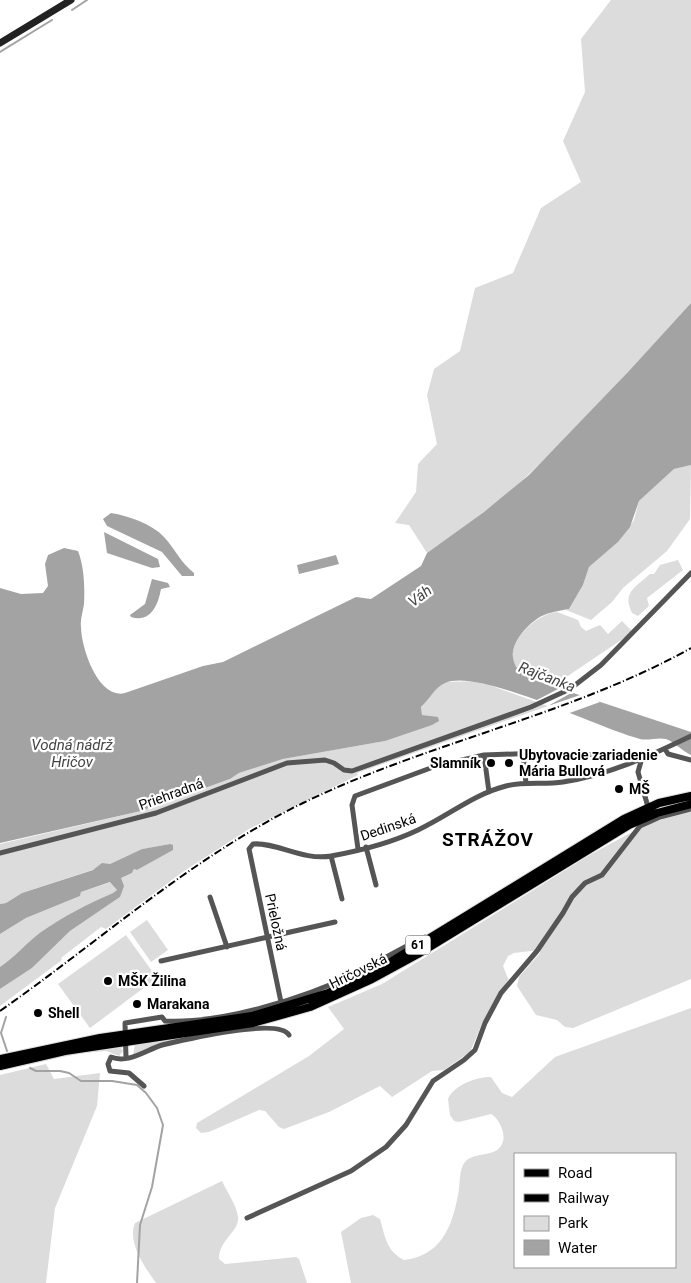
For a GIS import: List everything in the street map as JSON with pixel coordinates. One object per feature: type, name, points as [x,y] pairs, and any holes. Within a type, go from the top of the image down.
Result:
[{"type":"main road","points":[[0,43],[72,0]]},
{"type":"main road","name":"Hričovská","points":[[0,1066],[125,1038],[166,1025],[252,1016],[308,1000],[369,974],[607,828],[648,807],[691,796]]},
{"type":"main road","name":"Hričovská","points":[[0,1060],[61,1046],[266,1020],[331,999],[418,954],[629,825],[656,813],[691,804]]},
{"type":"street","name":"Priehradná","points":[[0,853],[156,813],[287,763],[325,760],[334,763],[346,771],[352,771],[539,704],[570,689],[601,665],[691,573]]},
{"type":"street","points":[[358,849],[352,805],[356,795],[436,766],[484,755],[644,756],[667,748],[691,736]]},
{"type":"street","points":[[667,748],[668,754],[691,760]]},
{"type":"street","points":[[523,754],[526,782]]},
{"type":"street","points":[[484,755],[489,792]]},
{"type":"street","points":[[644,756],[639,764],[638,772],[648,807]]},
{"type":"street","name":"Dedinská","points":[[250,846],[257,843],[296,854],[331,856],[418,830],[489,792],[526,782],[546,784],[583,779],[629,764],[644,756]]},
{"type":"street","points":[[247,1218],[351,1171],[386,1147],[406,1125],[433,1082],[475,1050],[485,1024],[501,993],[537,951],[572,897],[585,883],[602,874],[640,826],[660,817],[691,809]]},
{"type":"street","name":"Prieložná","points":[[250,846],[281,1002]]},
{"type":"street","points":[[366,847],[376,885]]},
{"type":"street","points":[[331,856],[342,899]]},
{"type":"street","points":[[210,897],[227,947]]},
{"type":"street","points":[[161,962],[335,922]]},
{"type":"street","name":"Hričovská","points":[[125,1038],[125,1023],[162,1017],[166,1025],[281,1002],[337,982],[409,944],[438,932]]},
{"type":"street","points":[[144,1086],[129,1073],[110,1071],[108,1064],[111,1057],[126,1058],[176,1041],[261,1028],[282,1029],[289,1035]]},
{"type":"street","points":[[125,1038],[126,1058]]},
{"type":"green space","points":[[611,0],[691,0],[691,303],[591,411],[529,474],[492,506],[427,553],[409,525],[395,523],[416,492],[418,464],[437,444],[427,395],[434,369],[460,351],[475,288],[513,273],[541,208],[581,182],[563,141],[585,92],[581,39]]},
{"type":"green space","points":[[691,465],[690,519],[667,551],[623,588],[612,602],[591,620],[566,610],[569,609],[583,585],[589,567],[618,542],[634,520],[639,501],[674,469]]},
{"type":"green space","points":[[678,560],[683,570],[647,598],[649,606],[638,616],[632,613],[628,600],[635,587],[650,574],[654,574],[660,565]]},
{"type":"green space","points":[[557,612],[578,620],[581,627],[586,631],[600,625],[608,634],[622,621],[633,632],[553,686],[524,675],[515,667],[513,654],[519,638],[529,626],[543,616]]},
{"type":"green space","points":[[478,681],[548,706],[357,773],[358,775],[249,829],[184,871],[106,929],[101,927],[61,958],[62,960],[0,1006],[0,989],[32,968],[70,931],[120,897],[121,878],[132,873],[134,869],[137,870],[172,850],[170,844],[142,849],[110,864],[22,893],[6,903],[0,904],[0,844],[141,811],[230,779],[239,773],[283,759],[385,741],[426,716],[422,715],[421,707],[437,688],[445,682]]},
{"type":"green space","points":[[685,812],[691,812],[691,979],[573,1028],[565,1027],[557,1020],[536,1015],[517,986],[519,977],[540,953],[540,950],[514,953],[508,956],[503,966],[509,981],[500,992],[482,1024],[470,1052],[444,1070],[432,1071],[392,1097],[380,1086],[329,1112],[284,1129],[279,1127],[265,1111],[259,1110],[209,1132],[201,1133],[196,1128],[197,1123],[309,1056],[344,1029],[328,1007],[382,984],[588,856],[645,825]]},
{"type":"green space","points":[[111,882],[117,890],[50,926],[0,967],[0,934],[26,918],[80,896],[81,892]]},
{"type":"green space","points":[[147,920],[168,950],[151,962],[130,932]]},
{"type":"green space","name":"MŠK Žilina","points":[[126,935],[157,978],[90,1028],[58,984]]},
{"type":"green space","points":[[691,1008],[691,1283],[351,1283],[341,1232],[361,1218],[373,1215],[380,1219],[387,1242],[398,1256],[404,1260],[427,1253],[448,1229],[459,1191],[461,1172],[466,1160],[494,1152],[502,1144],[504,1136],[501,1127],[497,1119],[491,1114],[459,1122],[454,1121],[450,1115],[448,1099],[451,1094],[466,1083],[479,1078],[491,1077],[502,1093],[512,1097],[555,1057]]},
{"type":"green space","points":[[260,1025],[260,1027],[209,1034],[133,1056],[135,1044]]},
{"type":"green space","points":[[119,1046],[123,1051],[119,1056],[106,1051],[81,1053],[0,1071],[0,1069],[45,1058]]},
{"type":"green space","points":[[46,1064],[54,1079],[100,1073],[97,1106],[55,1208],[46,1283],[0,1283],[0,1075]]},
{"type":"green space","points":[[222,1181],[234,1204],[238,1222],[222,1247],[219,1259],[225,1264],[296,1257],[299,1259],[307,1283],[156,1283],[142,1262],[135,1247],[133,1231],[135,1223]]},
{"type":"water","name":"Vodná nádrž Hričov","points":[[691,303],[691,465],[674,469],[639,501],[630,527],[618,542],[589,567],[583,585],[569,609],[544,615],[532,622],[522,633],[515,646],[513,660],[516,667],[537,681],[691,732],[691,755],[666,739],[640,739],[511,691],[462,681],[445,683],[421,707],[422,715],[438,717],[439,721],[432,725],[385,741],[283,759],[239,773],[230,779],[141,811],[0,843],[0,588],[21,594],[43,593],[48,586],[45,564],[48,555],[64,548],[78,551],[82,563],[84,584],[81,624],[84,647],[99,680],[115,693],[125,693],[203,666],[223,662],[356,597],[371,599],[421,566],[427,553],[484,512],[529,475]]},
{"type":"water","points":[[111,513],[140,521],[159,532],[185,565],[194,573],[194,576],[182,576],[162,552],[107,526],[103,519]]},
{"type":"water","points":[[104,532],[158,559],[160,567],[152,568],[107,553]]},
{"type":"water","points":[[336,555],[339,564],[299,574],[297,565]]},
{"type":"water","points":[[152,579],[168,583],[170,587],[161,589],[158,601],[148,615],[138,618],[131,617],[130,615],[145,604]]},
{"type":"water","points":[[173,845],[173,850],[137,870],[134,869],[132,873],[121,878],[124,886],[120,897],[70,931],[32,968],[0,989],[0,967],[36,936],[67,916],[117,890],[110,882],[81,892],[80,896],[26,918],[0,934],[0,904],[6,903],[22,893],[93,870],[102,863],[110,864],[142,849]]},
{"type":"pier","points":[[560,688],[573,692],[548,706],[535,701]]},
{"type":"pier","points":[[583,694],[600,702],[564,715],[557,710],[549,709],[548,706]]},
{"type":"waterway","points":[[72,10],[87,0]]},
{"type":"waterway","points":[[0,52],[52,20]]},
{"type":"waterway","points":[[6,1017],[1,1033],[7,1051]]},
{"type":"waterway","points":[[30,1068],[36,1071],[69,1073],[81,1081],[112,1081],[137,1085],[146,1093],[157,1108],[163,1125],[152,1187],[140,1225],[137,1283]]},
{"type":"railway","points":[[0,1011],[185,874],[223,848],[303,803],[399,763],[548,711],[596,692],[644,672],[691,648]]},
{"type":"place","name":"Slamník","points":[[491,763]]},
{"type":"place","name":"Ubytovacie zariadenie Mária Bullová","points":[[509,763]]},
{"type":"place","name":"MŠ","points":[[619,789]]},
{"type":"place","name":"MŠK Žilina","points":[[108,981]]},
{"type":"place","name":"Marakana","points":[[137,1004]]},
{"type":"place","name":"Shell","points":[[38,1013]]},
{"type":"district","name":"STRÁŽOV","points":[[488,839]]},
{"type":"water label","name":"Váh","points":[[420,596]]},
{"type":"water label","name":"Rajčanka","points":[[547,677]]}]
